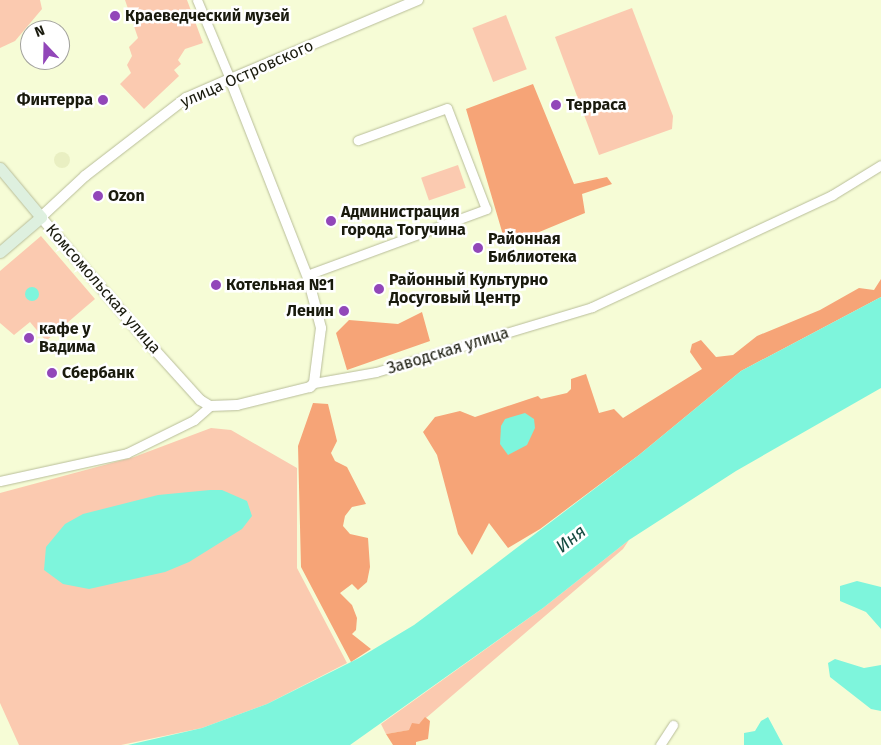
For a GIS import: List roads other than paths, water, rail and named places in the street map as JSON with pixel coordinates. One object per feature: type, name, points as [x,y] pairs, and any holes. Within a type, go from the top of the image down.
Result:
[{"type":"main road","name":"Комсомольская улица","points":[[0,168],[41,217]]},
{"type":"main road","name":"улица Островского","points":[[0,252],[41,217]]},
{"type":"street","points":[[198,0],[317,302],[321,328],[314,382]]},
{"type":"street","name":"улица Островского","points":[[41,217],[85,176],[186,98],[418,0]]},
{"type":"street","points":[[307,275],[486,209],[447,108],[358,140]]},
{"type":"street","name":"Заводская улица","points":[[210,406],[268,398],[310,387],[314,382],[376,372],[592,307],[832,195],[881,165]]},
{"type":"street","name":"Комсомольская улица","points":[[41,217],[149,344],[200,400],[210,406]]},
{"type":"street","points":[[0,481],[127,453],[194,420],[210,406]]},
{"type":"street","points":[[660,745],[673,725]]},
{"type":"water","points":[[29,287],[35,287],[39,294],[35,301],[29,301],[25,297],[25,291]]},
{"type":"water","name":"Иня","points":[[881,297],[881,388],[736,471],[629,540],[543,608],[350,745],[128,745],[202,728],[267,704],[359,658],[414,625],[489,569],[639,455],[741,371]]},
{"type":"water","points":[[525,413],[534,419],[535,428],[527,445],[508,455],[500,444],[501,426],[505,419]]},
{"type":"water","points":[[222,490],[247,501],[252,516],[242,529],[189,562],[165,572],[89,589],[63,584],[44,570],[46,547],[65,524],[83,514],[158,495]]},
{"type":"water","points":[[857,581],[881,587],[881,629],[866,612],[840,601],[840,586]]},
{"type":"water","points":[[835,659],[864,668],[881,665],[881,711],[871,709],[830,677],[828,663]]},
{"type":"water","points":[[768,717],[783,745],[744,745],[744,733],[755,731],[761,721]]},
{"type":"place","name":"Краеведческий музей","points":[[115,16]]},
{"type":"place","name":"Финтерра","points":[[103,100]]},
{"type":"place","name":"Терраса","points":[[556,105]]},
{"type":"place","name":"Ozon","points":[[98,196]]},
{"type":"place","name":"Администрация города Тогучина","points":[[331,221]]},
{"type":"place","name":"Районная Библиотека","points":[[478,248]]},
{"type":"place","name":"Котельная №1","points":[[216,285]]},
{"type":"place","name":"Районный Культурно Досуговый Центр","points":[[379,289]]},
{"type":"place","name":"Ленин","points":[[344,311]]},
{"type":"place","name":"кафе у Вадима","points":[[29,338]]},
{"type":"place","name":"Сбербанк","points":[[52,373]]}]
